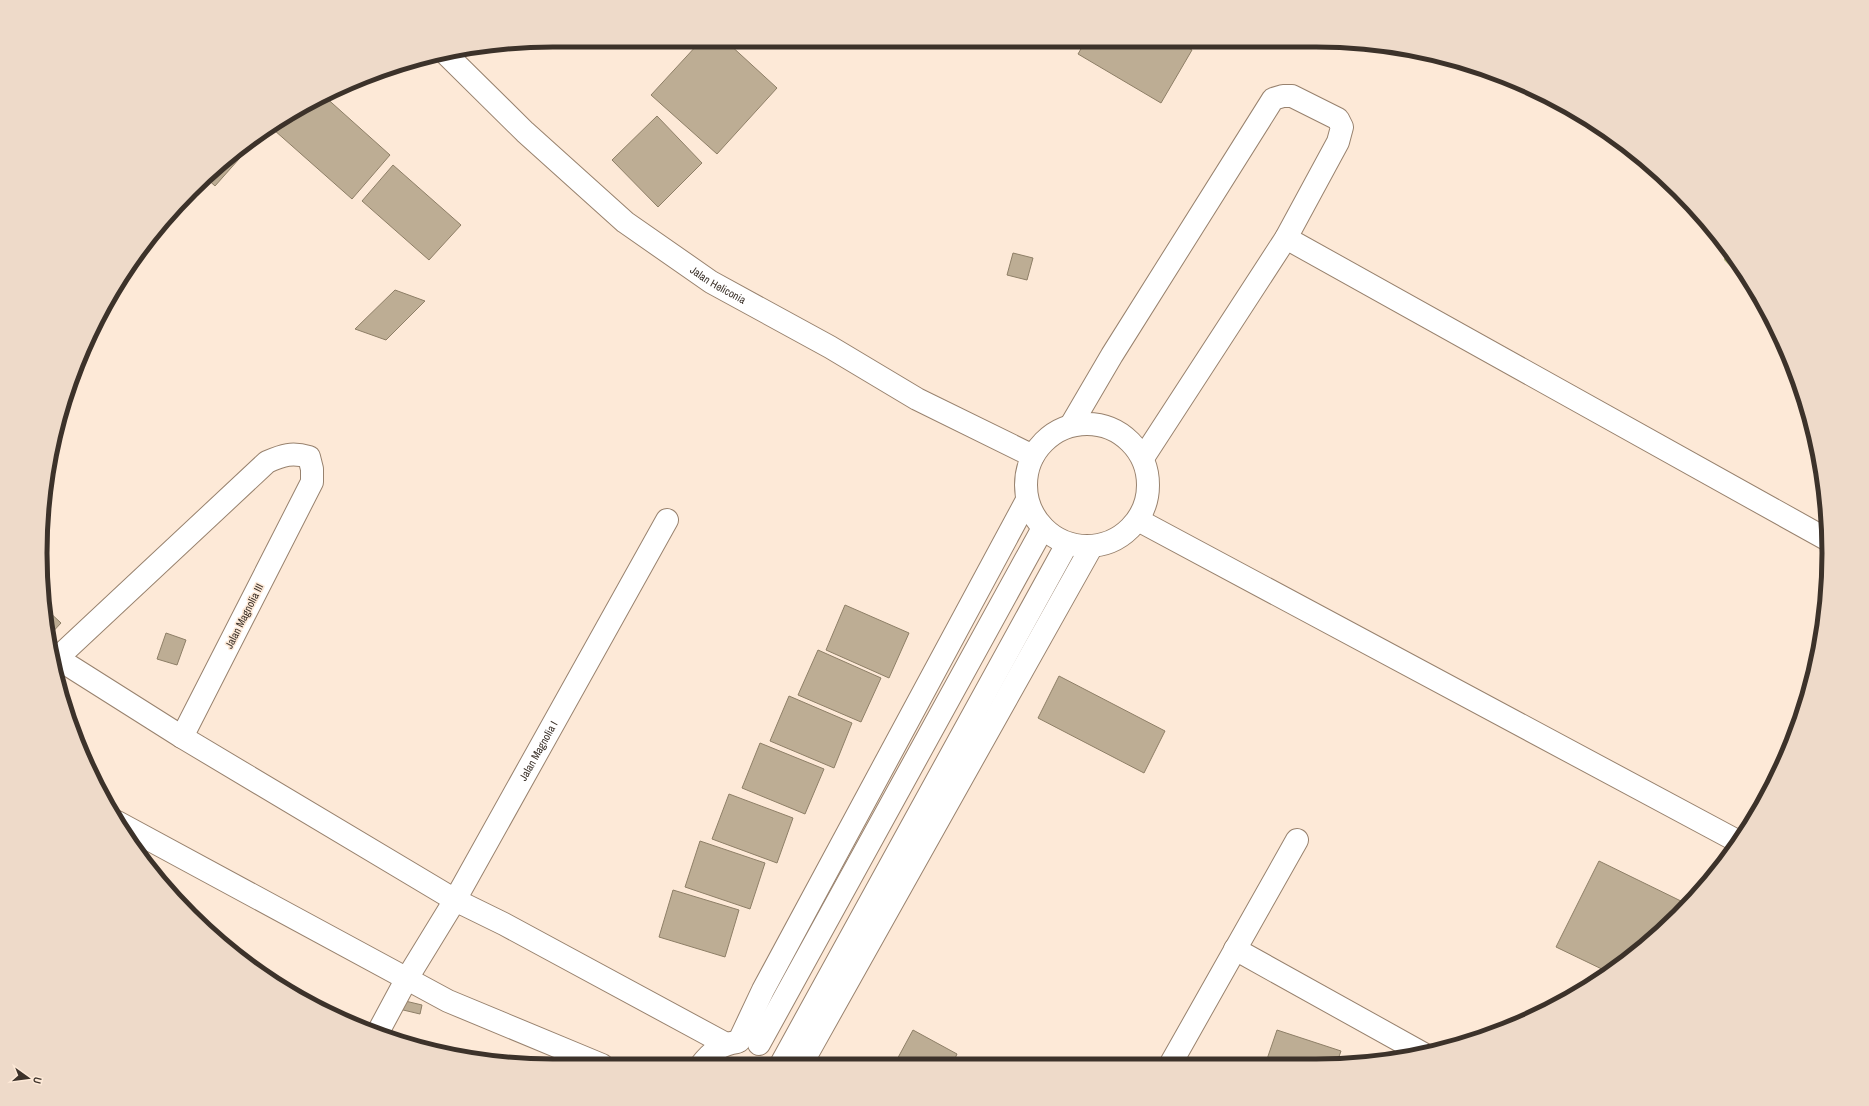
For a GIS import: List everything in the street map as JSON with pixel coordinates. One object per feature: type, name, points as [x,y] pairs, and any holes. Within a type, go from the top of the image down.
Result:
[{"type":"street","name":"Jalan Heliconia","points":[[450,58],[525,132],[625,222],[711,282],[830,347],[917,399],[1033,456]]},
{"type":"street","points":[[1071,425],[1112,355],[1273,99],[1283,96],[1292,96],[1302,99],[1338,119],[1342,127],[1338,142],[1286,238],[1143,458]]},
{"type":"street","points":[[1286,238],[1821,536]]},
{"type":"street","points":[[1085,423],[1099,424],[1113,429],[1125,436],[1135,446],[1143,458],[1148,479],[1146,501],[1138,520],[1118,538],[1092,546],[1067,544],[1054,537],[1043,528],[1033,515],[1027,500],[1026,477],[1033,456],[1042,442],[1055,432],[1071,425],[1085,423]]},
{"type":"street","name":"Jalan Magnolia III","points":[[58,657],[267,462],[284,454],[293,453],[309,457],[312,469],[312,482],[182,737]]},
{"type":"street","points":[[741,1043],[763,990],[1027,500]]},
{"type":"street","name":"Jalan Magnolia I","points":[[381,1028],[406,980],[455,900],[667,520]]},
{"type":"street","points":[[1138,520],[1733,839]]},
{"type":"street","points":[[706,1059],[710,1053],[741,1043],[1043,528]]},
{"type":"street","points":[[791,1059],[1067,544]]},
{"type":"street","points":[[792,1059],[1092,546]]},
{"type":"street","points":[[59,663],[455,900],[741,1043],[767,1049],[780,1059]]},
{"type":"street","points":[[129,828],[406,980],[448,1001],[588,1059]]},
{"type":"street","points":[[1173,1059],[1297,840]]},
{"type":"street","points":[[1235,950],[1415,1049]]},
{"type":"green space","points":[[1725,255],[1739,276],[1724,260]]},
{"type":"building","points":[[695,47],[732,47],[777,88],[717,154],[651,95]]},
{"type":"building","points":[[1082,47],[1187,47],[1192,50],[1161,103],[1078,54]]},
{"type":"building","points":[[328,100],[390,155],[352,199],[275,130]]},
{"type":"building","points":[[657,116],[702,163],[658,207],[612,160]]},
{"type":"building","points":[[246,152],[215,186],[210,181]]},
{"type":"building","points":[[393,165],[461,225],[429,260],[362,201]]},
{"type":"building","points":[[1013,253],[1033,258],[1027,280],[1007,275]]},
{"type":"building","points":[[395,290],[425,301],[386,340],[355,329]]},
{"type":"building","points":[[845,605],[909,633],[889,678],[826,650]]},
{"type":"building","points":[[50,613],[61,623],[53,631]]},
{"type":"building","points":[[166,633],[186,640],[177,665],[157,659]]},
{"type":"building","points":[[818,650],[881,678],[861,722],[798,695]]},
{"type":"building","points":[[1059,676],[1165,731],[1144,773],[1038,718]]},
{"type":"building","points":[[789,696],[852,723],[834,768],[770,741]]},
{"type":"building","points":[[760,743],[824,769],[805,814],[742,788]]},
{"type":"building","points":[[729,794],[793,818],[777,863],[712,839]]},
{"type":"building","points":[[700,841],[765,863],[750,909],[685,887]]},
{"type":"building","points":[[1599,861],[1682,902],[1650,933],[1603,970],[1556,947]]},
{"type":"building","points":[[673,890],[739,910],[725,957],[659,937]]},
{"type":"building","points":[[401,1000],[422,1005],[420,1014],[399,1009]]},
{"type":"building","points":[[913,1030],[957,1054],[955,1059],[897,1059]]},
{"type":"building","points":[[1277,1030],[1341,1051],[1338,1058],[1267,1059]]}]
